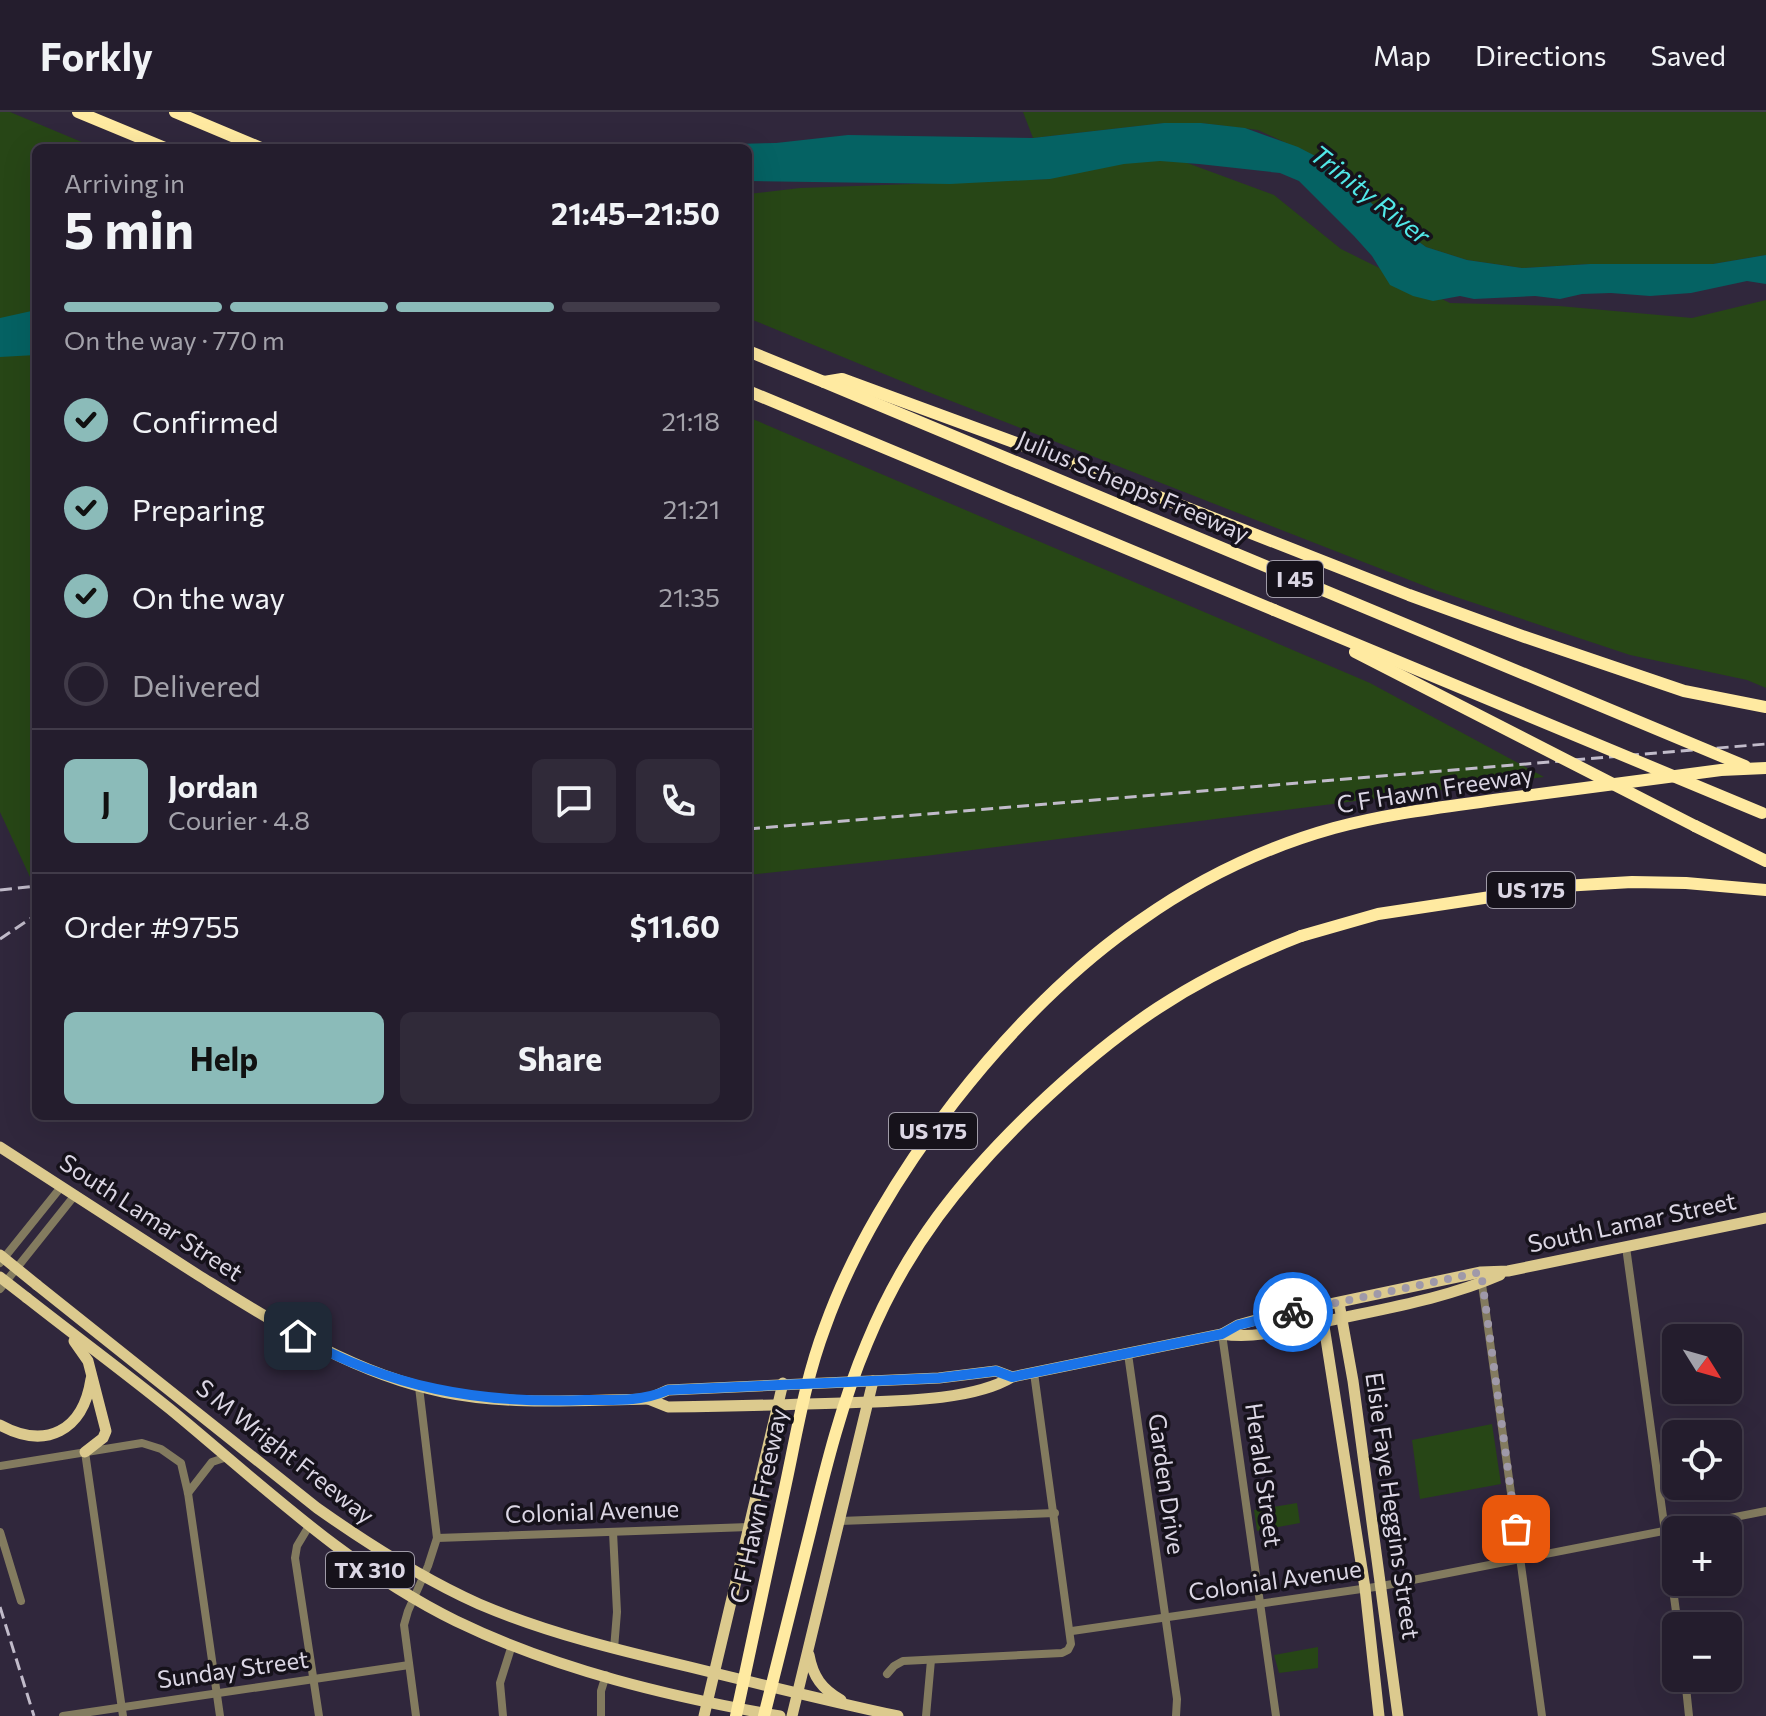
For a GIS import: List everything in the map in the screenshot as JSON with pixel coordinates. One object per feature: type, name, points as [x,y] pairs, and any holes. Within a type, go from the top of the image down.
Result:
[{"type":"highway","points":[[78,112],[155,144]]},
{"type":"highway","points":[[175,112],[251,144]]},
{"type":"highway","name":"Julius Schepps Freeway","points":[[752,353],[1766,775]]},
{"type":"highway","points":[[824,382],[842,379],[1011,440],[1409,595],[1622,671],[1684,691],[1766,707]]},
{"type":"highway","name":"I 45","points":[[752,393],[1766,815]]},
{"type":"highway","points":[[1274,610],[1766,861]]},
{"type":"highway","name":"C F Hawn Freeway","points":[[736,1716],[811,1369],[841,1286],[872,1223],[928,1137],[1000,1049],[1065,982],[1122,933],[1196,886],[1254,857],[1333,828],[1429,809],[1721,770],[1766,768]]},
{"type":"highway","name":"US 175","points":[[764,1716],[838,1425],[878,1317],[906,1262],[928,1228],[981,1162],[1103,1046],[1159,1006],[1234,963],[1301,936],[1378,914],[1563,886],[1686,883],[1766,890]]},
{"type":"main road","name":"South Lamar Street","points":[[0,1147],[258,1313],[355,1365],[419,1387],[493,1399],[648,1399],[668,1407],[868,1402],[945,1395],[998,1386],[1012,1377],[1222,1334],[1238,1325],[1766,1218]]},
{"type":"main road","name":"S M Wright Freeway","points":[[0,1255],[317,1508],[423,1576],[519,1620],[614,1649],[898,1716]]},
{"type":"main road","name":"S M Wright Freeway","points":[[0,1277],[168,1407],[309,1526],[414,1598],[512,1645],[707,1703],[780,1716]]},
{"type":"main road","name":"South Lamar Street","points":[[1222,1334],[1240,1337],[1324,1321],[1443,1295],[1482,1278]]},
{"type":"main road","points":[[27,1298],[82,1349],[92,1374],[106,1431],[103,1438],[85,1452]]},
{"type":"main road","name":"Elsie Faye Heggins Street","points":[[1339,1303],[1363,1450],[1398,1716]]},
{"type":"main road","name":"Elsie Faye Heggins Street","points":[[1321,1307],[1365,1588],[1379,1716]]},
{"type":"main road","name":"South Lamar Street","points":[[648,1399],[668,1390],[783,1383],[939,1378],[996,1371],[1012,1377]]},
{"type":"main road","points":[[0,1425],[25,1437],[50,1436],[70,1425],[81,1412],[89,1393],[92,1374]]},
{"type":"main road","points":[[792,1716],[873,1381]]},
{"type":"main road","name":"C F Hawn Freeway","points":[[704,1716],[783,1383]]},
{"type":"main road","points":[[1345,1452],[1363,1450]]},
{"type":"main road","points":[[808,1651],[816,1679],[830,1694],[852,1706]]},
{"type":"street","points":[[0,1263],[61,1187]]},
{"type":"street","points":[[0,1289],[75,1195]]},
{"type":"street","points":[[1626,1247],[1664,1516]]},
{"type":"street","points":[[1482,1278],[1542,1716]]},
{"type":"street","name":"Herald Street","points":[[1222,1334],[1276,1716]]},
{"type":"street","name":"Garden Drive","points":[[1128,1354],[1177,1699],[1176,1716]]},
{"type":"street","points":[[887,1674],[903,1661],[1062,1653],[1071,1644],[1072,1631],[1034,1373]]},
{"type":"street","points":[[416,1716],[404,1625],[437,1538],[419,1387]]},
{"type":"street","points":[[0,1466],[131,1443],[153,1445],[181,1463],[220,1716]]},
{"type":"street","points":[[85,1452],[122,1711]]},
{"type":"street","points":[[188,1493],[212,1462],[227,1457]]},
{"type":"street","name":"Colonial Avenue","points":[[1742,1516],[1766,1511]]},
{"type":"street","points":[[840,1521],[1055,1513]]},
{"type":"street","points":[[309,1526],[297,1546],[295,1558],[319,1716]]},
{"type":"street","name":"Colonial Avenue","points":[[437,1538],[749,1527]]},
{"type":"street","points":[[0,1532],[21,1601]]},
{"type":"street","points":[[613,1532],[617,1612],[614,1649]]},
{"type":"street","name":"Colonial Avenue","points":[[1072,1631],[1382,1586],[1662,1533]]},
{"type":"street","points":[[503,1716],[500,1683],[512,1645]]},
{"type":"street","points":[[926,1716],[931,1660]]},
{"type":"street","name":"Sunday Street","points":[[63,1716],[122,1711],[216,1692],[409,1665]]},
{"type":"street","points":[[601,1716],[600,1702],[606,1675]]},
{"type":"street","points":[[1686,1692],[1689,1716]]},
{"type":"shaded area","points":[[0,112],[10,112],[86,144],[32,144],[32,881],[0,812]]},
{"type":"shaded area","points":[[1023,112],[1766,112],[1766,255],[1713,264],[1590,264],[1522,268],[1467,260],[1426,247],[1393,223],[1327,162],[1258,130],[1201,123],[1165,123],[1033,138]]},
{"type":"shaded area","points":[[1164,123],[1245,128],[1298,147],[1327,162],[1393,223],[1426,247],[1467,260],[1522,268],[1590,264],[1713,264],[1766,255],[1766,284],[1747,281],[1691,293],[1650,296],[1611,293],[1560,299],[1535,296],[1474,299],[1460,296],[1433,301],[1390,285],[1372,256],[1354,236],[1299,181],[1280,173],[1160,161],[1124,164],[1050,179],[950,184],[752,181],[752,144],[738,144],[848,135],[1033,138]]},
{"type":"shaded area","points":[[1099,153],[1171,157],[1274,195],[1341,249],[1450,303],[1559,306],[1692,318],[1766,300],[1766,688],[1747,680],[1630,655],[1435,590],[923,390],[752,320],[752,194],[800,188],[1050,179]]},
{"type":"shaded area","points":[[32,311],[32,355],[0,357],[0,318]]},
{"type":"shaded area","points":[[752,419],[1370,683],[1544,777],[925,856],[752,875]]},
{"type":"shaded area","points":[[1492,1424],[1501,1484],[1420,1499],[1412,1440]]},
{"type":"shaded area","points":[[1297,1503],[1300,1523],[1257,1531],[1254,1510]]},
{"type":"shaded area","points":[[1318,1647],[1318,1668],[1279,1673],[1274,1655]]},
{"type":"railway","points":[[752,829],[1766,744]]},
{"type":"railway","points":[[0,890],[32,886]]},
{"type":"railway","points":[[0,939],[32,918]]},
{"type":"railway","points":[[0,1607],[34,1716]]},
{"type":"way so far","points":[[1293,1312],[1481,1272],[1516,1529]]},
{"type":"route","points":[[298,1336],[355,1365],[419,1387],[473,1397],[568,1401],[648,1399],[668,1390],[939,1378],[996,1371],[1012,1377],[1222,1334],[1238,1325],[1293,1312]]},
{"type":"water label","name":"Trinity River","points":[[1370,195]]}]
